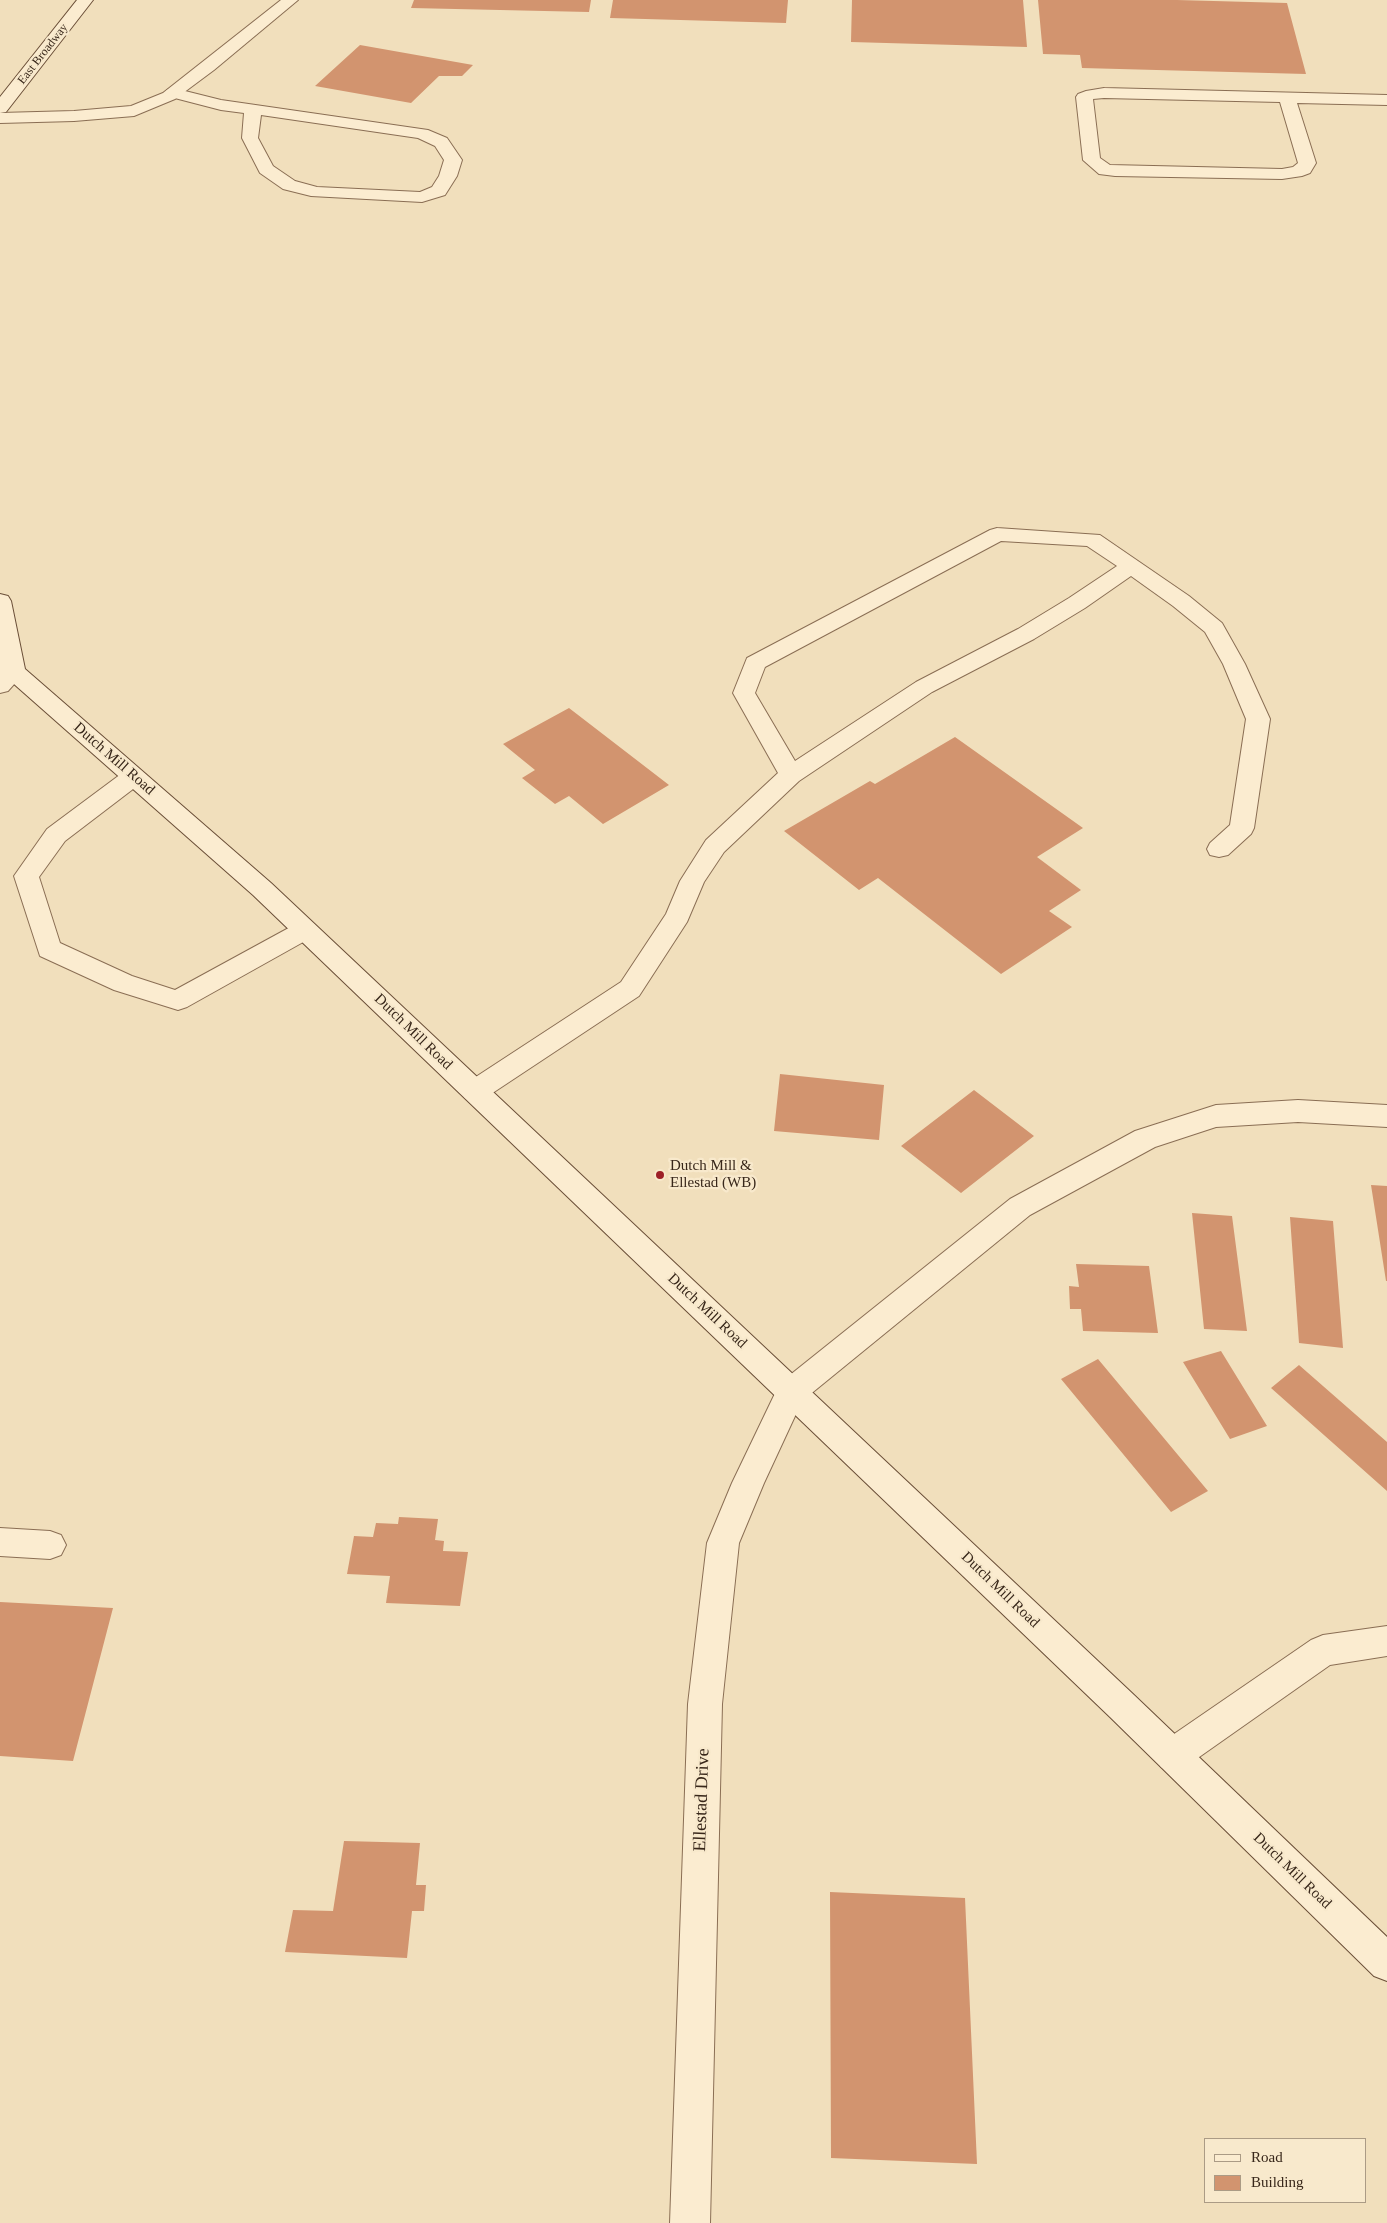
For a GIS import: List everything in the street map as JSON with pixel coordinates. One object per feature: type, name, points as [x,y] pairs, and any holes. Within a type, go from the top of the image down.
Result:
[{"type":"street","name":"East Broadway","points":[[0,108],[85,0]]},
{"type":"street","points":[[0,118],[74,116],[134,111],[173,93],[290,0]]},
{"type":"street","points":[[173,93],[221,105],[253,109],[422,134],[441,142],[453,160],[448,176],[439,191],[422,197],[317,192],[289,184],[266,169],[250,138],[253,109]]},
{"type":"street","points":[[1287,98],[1307,164],[1304,169],[1296,172],[1282,174],[1115,171],[1105,170],[1092,160],[1084,97],[1092,94],[1387,100]]},
{"type":"street","points":[[791,775],[744,693],[755,663],[997,534],[1092,540],[1181,600],[1214,628],[1234,664],[1258,720],[1242,828],[1219,848]]},
{"type":"street","points":[[475,1091],[630,989],[678,916],[692,881],[715,846],[791,775],[924,687],[1026,634],[1077,603],[1131,566]]},
{"type":"street","points":[[0,602],[5,675]]},
{"type":"street","name":"Dutch Mill Road","points":[[5,675],[133,776],[306,930],[1173,1755],[1387,1963]]},
{"type":"street","points":[[133,776],[56,836],[26,876],[49,949],[123,983],[178,1000],[306,930]]},
{"type":"street","points":[[791,1392],[1020,1207],[1145,1139],[1216,1116],[1298,1111],[1387,1116]]},
{"type":"street","name":"Ellestad Drive","points":[[690,2223],[705,1704],[723,1543],[748,1482],[791,1392]]},
{"type":"street","points":[[0,1542],[50,1545]]},
{"type":"street","points":[[1173,1755],[1322,1651],[1387,1640]]},
{"type":"building","points":[[414,0],[591,0],[589,12],[411,8]]},
{"type":"building","points":[[613,0],[788,0],[786,23],[610,18]]},
{"type":"building","points":[[852,0],[1023,0],[1027,47],[851,42]]},
{"type":"building","points":[[1038,0],[1177,0],[1287,3],[1306,74],[1082,68],[1080,55],[1043,54]]},
{"type":"building","points":[[360,45],[473,65],[462,76],[439,76],[411,103],[315,86]]},
{"type":"building","points":[[569,708],[669,785],[603,824],[569,796],[555,804],[522,778],[535,770],[503,744]]},
{"type":"building","points":[[955,737],[1083,828],[1037,857],[1081,890],[1049,911],[1072,927],[1001,974],[878,878],[859,890],[784,831],[870,781],[875,784]]},
{"type":"building","points":[[780,1074],[884,1085],[879,1140],[774,1131]]},
{"type":"building","points":[[974,1090],[1034,1136],[961,1193],[901,1146]]},
{"type":"building","points":[[1371,1185],[1387,1186],[1387,1281],[1386,1281]]},
{"type":"building","points":[[1192,1213],[1232,1216],[1247,1331],[1204,1329]]},
{"type":"building","points":[[1290,1217],[1333,1221],[1343,1348],[1299,1343]]},
{"type":"building","points":[[1076,1264],[1149,1266],[1158,1333],[1083,1331],[1081,1309],[1070,1309],[1069,1286],[1079,1287]]},
{"type":"building","points":[[1221,1351],[1267,1426],[1230,1439],[1183,1362]]},
{"type":"building","points":[[1098,1359],[1208,1491],[1171,1512],[1061,1379]]},
{"type":"building","points":[[1299,1365],[1387,1442],[1387,1491],[1271,1388]]},
{"type":"building","points":[[399,1517],[438,1519],[435,1540],[444,1541],[443,1551],[468,1552],[460,1606],[386,1603],[390,1576],[347,1574],[354,1536],[373,1537],[376,1523],[398,1524]]},
{"type":"building","points":[[0,1602],[113,1608],[73,1761],[0,1756]]},
{"type":"building","points":[[344,1841],[420,1843],[416,1885],[426,1885],[424,1911],[412,1911],[407,1958],[285,1952],[293,1910],[333,1911]]},
{"type":"building","points":[[830,1892],[965,1898],[977,2164],[831,2158]]},
{"type":"place","name":"Dutch Mill & Ellestad (WB)","points":[[660,1175]]}]
